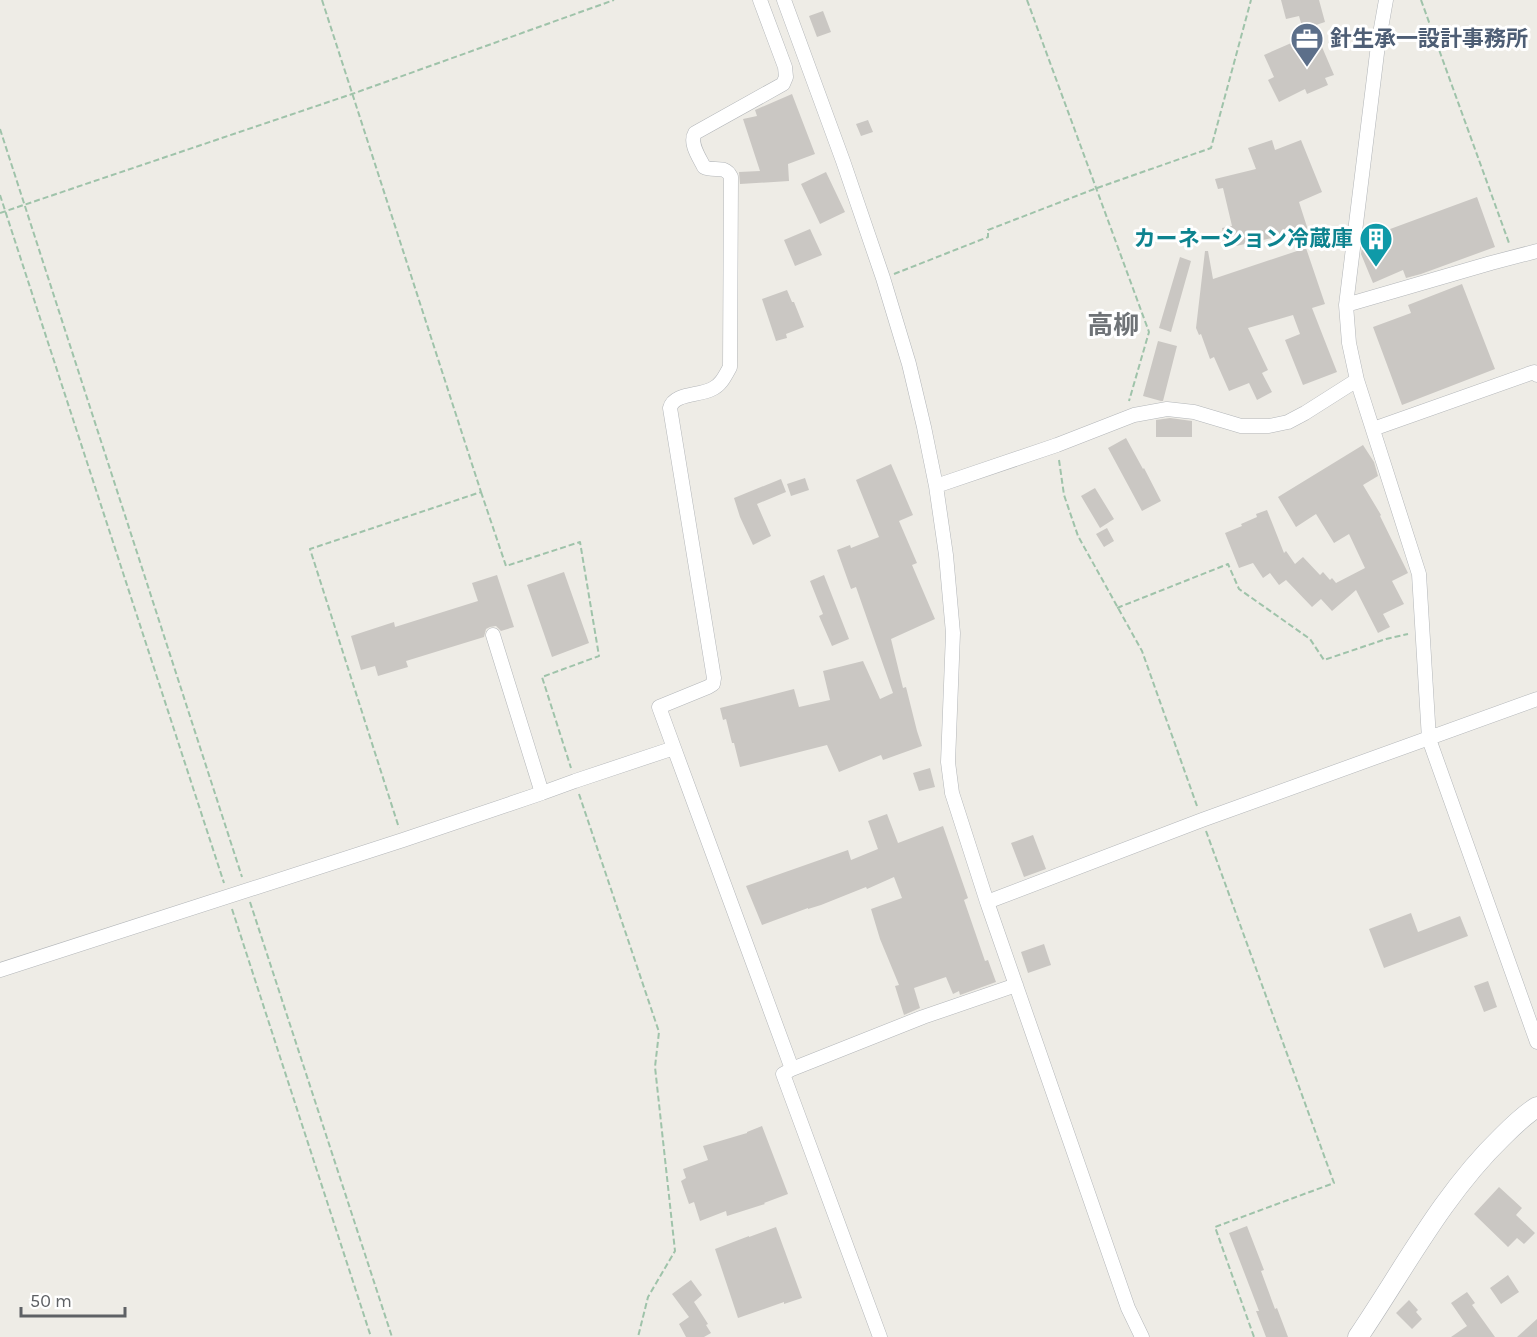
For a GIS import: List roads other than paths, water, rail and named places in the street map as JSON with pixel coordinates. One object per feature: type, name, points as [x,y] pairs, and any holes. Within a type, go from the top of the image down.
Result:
[{"type":"street","points":[[760,0],[785,67],[786,77],[783,84],[695,133],[693,138],[704,167],[707,169],[723,168],[731,177],[730,367],[724,379],[714,388],[676,399],[671,403],[670,408],[714,678],[713,684],[708,687],[658,707],[792,1069]]},
{"type":"street","points":[[784,0],[843,160],[883,278],[924,427],[936,486],[946,555],[952,633],[948,762],[952,793],[987,902],[1128,1308],[1142,1337]]},
{"type":"street","points":[[1386,0],[1378,45],[1346,305],[1349,343],[1357,380],[1419,574],[1429,739],[1537,1042]]},
{"type":"street","points":[[1346,305],[1537,251]]},
{"type":"street","points":[[1373,429],[1534,372],[1537,375]]},
{"type":"street","points":[[936,486],[1057,446],[1134,415],[1167,409],[1194,412],[1241,426],[1269,426],[1288,422],[1357,380]]},
{"type":"street","points":[[493,635],[542,793]]},
{"type":"street","points":[[987,902],[1202,820],[1537,699]]},
{"type":"street","points":[[0,970],[403,840],[674,748]]},
{"type":"street","points":[[880,1337],[783,1074],[923,1017],[1016,985]]},
{"type":"street","points":[[1358,1337],[1440,1211],[1470,1172],[1511,1128],[1537,1107]]},
{"type":"place","name":"針生承一設計事務所","points":[[1307,68]]},
{"type":"place","name":"カーネーション冷蔵庫","points":[[1376,268]]},
{"type":"district","name":"高柳","points":[[1113,325]]}]
